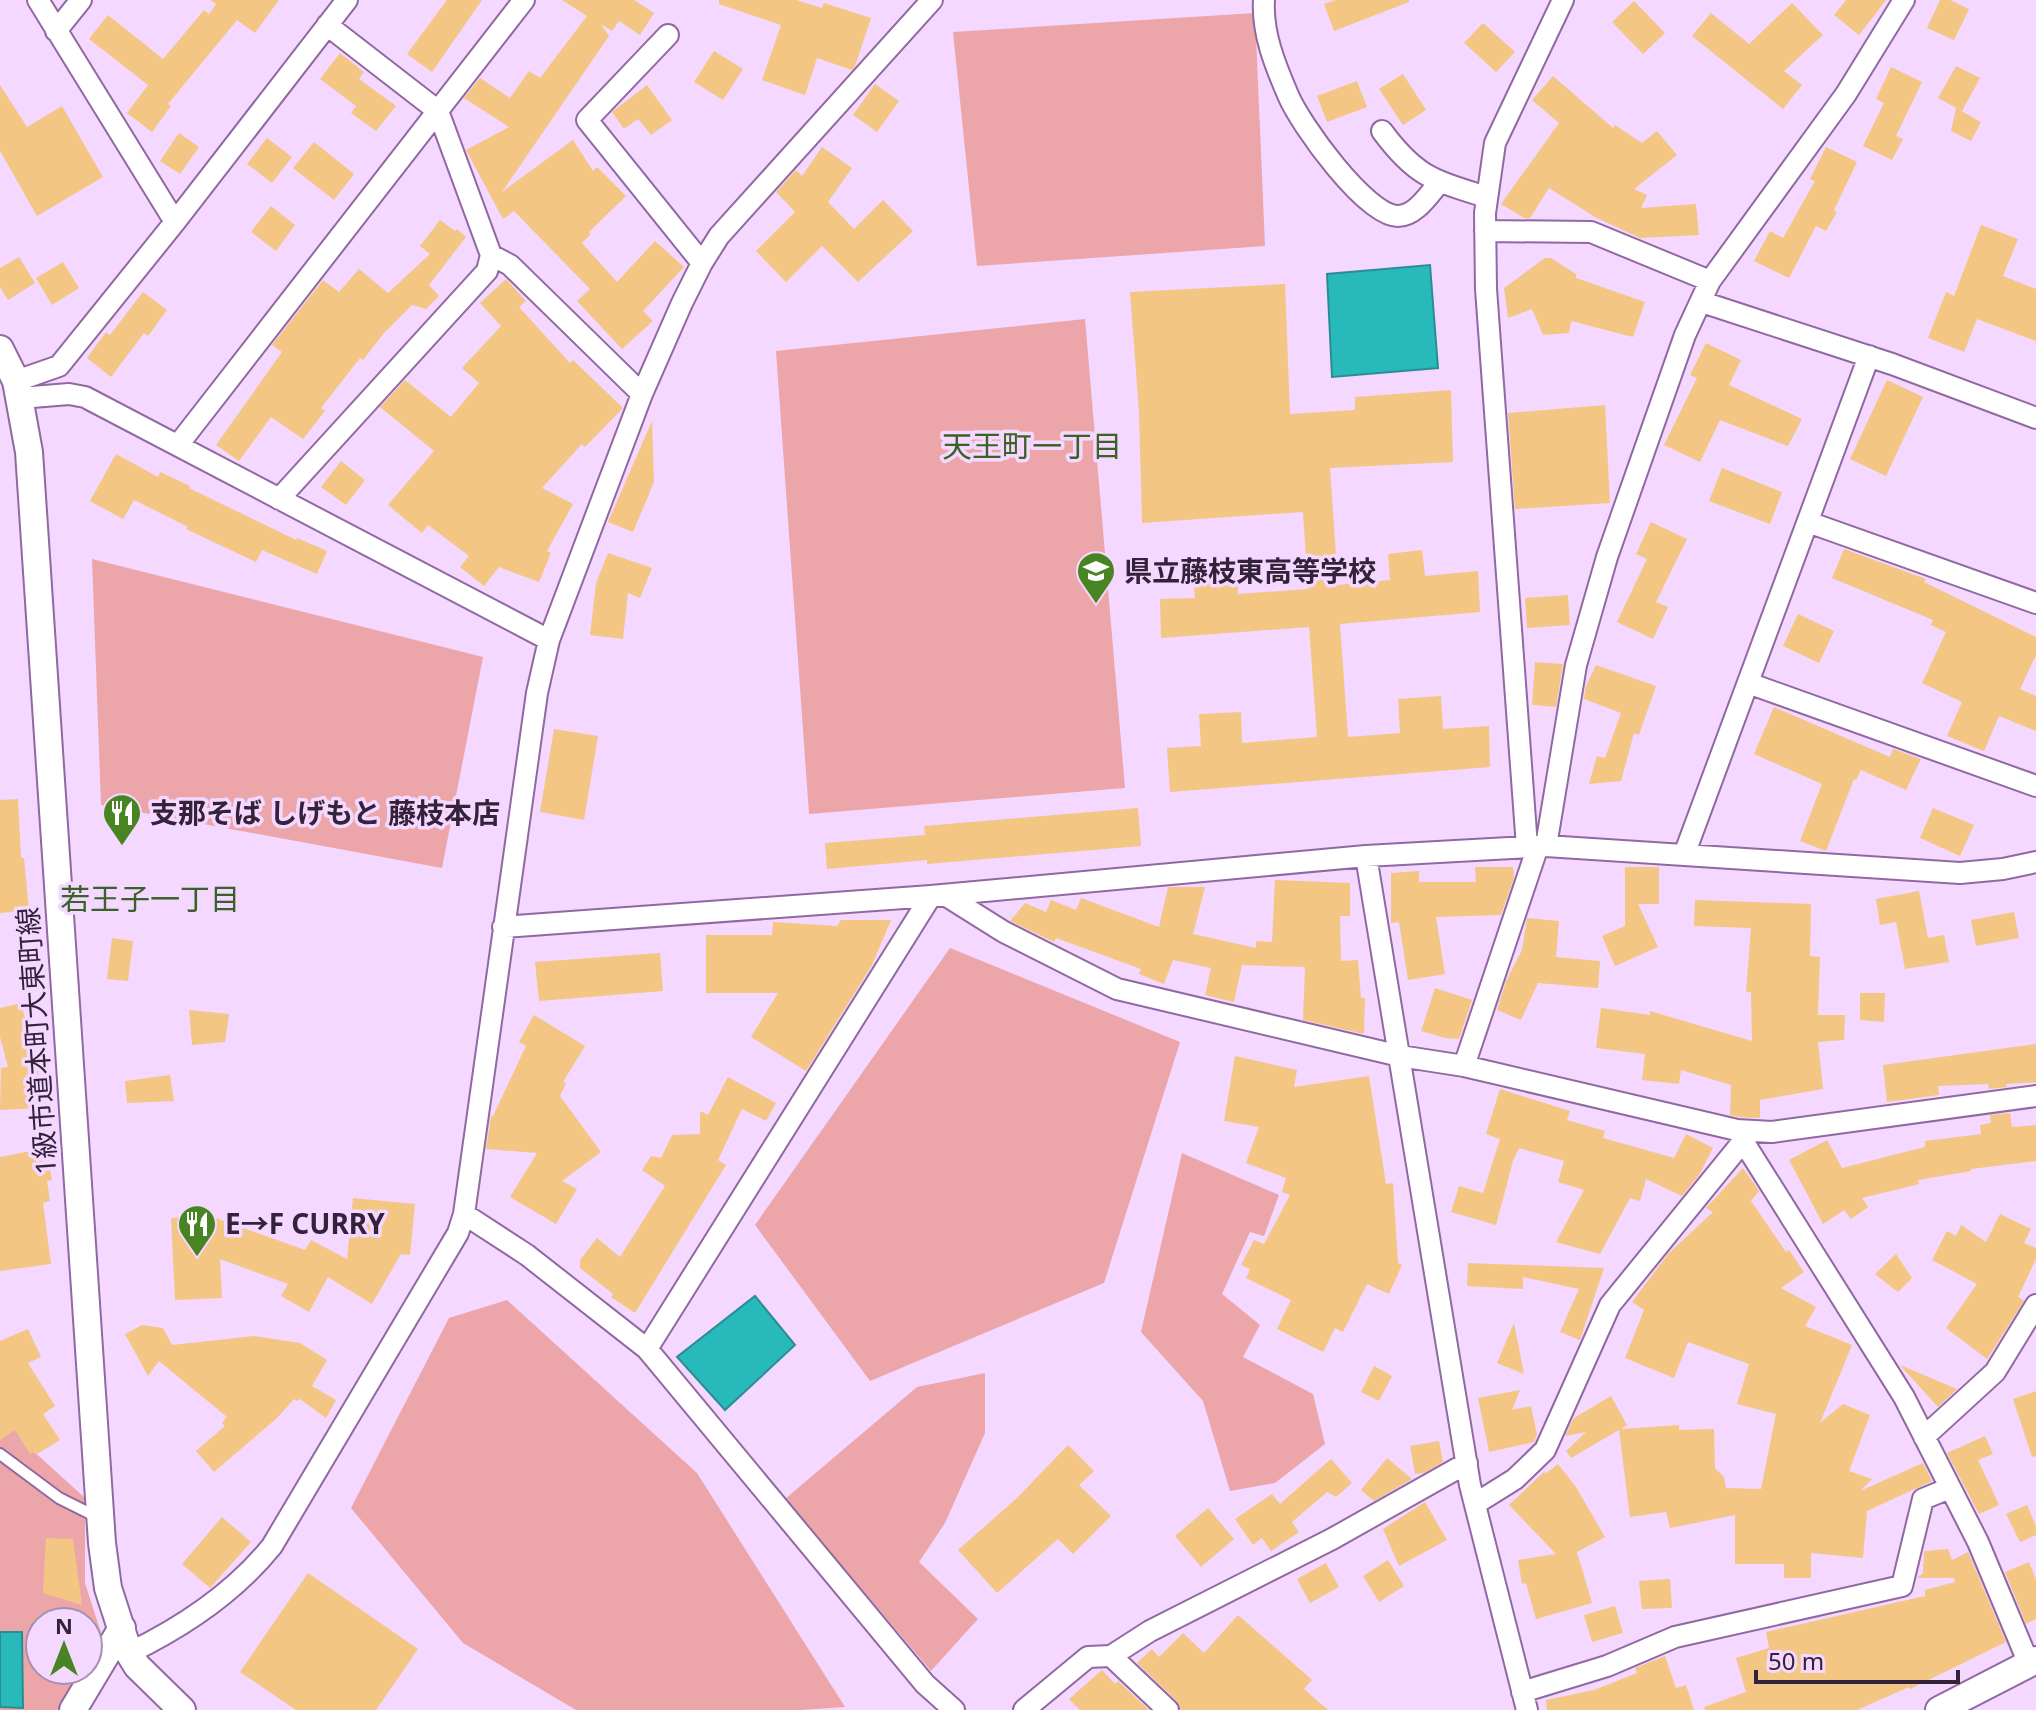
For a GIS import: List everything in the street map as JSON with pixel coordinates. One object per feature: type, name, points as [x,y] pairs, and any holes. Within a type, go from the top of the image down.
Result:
[{"type":"street","points":[[38,0],[175,222]]},
{"type":"street","points":[[56,31],[81,0]]},
{"type":"street","points":[[18,389],[59,366],[347,0]]},
{"type":"street","points":[[178,445],[524,0]]},
{"type":"street","points":[[73,1710],[126,1641],[173,1632],[250,1573],[272,1546],[458,1233],[464,1214],[537,693],[549,640],[642,394],[702,263],[719,236],[932,0]]},
{"type":"street","points":[[1264,0],[1268,40],[1289,99],[1333,164],[1370,204],[1396,217],[1412,213],[1440,182]]},
{"type":"street","points":[[1537,846],[1486,289],[1486,197],[1495,143],[1563,0]]},
{"type":"street","points":[[1464,1066],[1537,846],[1576,665],[1607,557],[1685,335],[1710,281],[1846,94],[1904,0]]},
{"type":"street","points":[[279,499],[487,271],[491,255],[438,111],[327,25]]},
{"type":"street","points":[[668,35],[587,120],[702,263]]},
{"type":"street","points":[[1382,131],[1402,158],[1422,173],[1486,197]]},
{"type":"street","points":[[1485,231],[1591,232],[1710,281]]},
{"type":"street","points":[[491,255],[510,265],[642,394]]},
{"type":"street","points":[[1702,302],[1869,356],[2036,418]]},
{"type":"street","name":"1級市道本町大東町線","points":[[0,349],[18,389],[29,452],[108,1588],[137,1666],[182,1710]]},
{"type":"street","points":[[1684,855],[1869,356]]},
{"type":"street","points":[[18,389],[85,397],[549,640]]},
{"type":"street","points":[[1808,522],[2036,603]]},
{"type":"street","points":[[1748,683],[2036,786]]},
{"type":"street","points":[[503,927],[938,896],[1366,856],[1537,846],[1960,873],[2036,862]]},
{"type":"street","points":[[1366,856],[1467,1463],[1525,1701],[1675,1637],[1902,1586],[1923,1499],[1950,1488]]},
{"type":"street","points":[[938,896],[1117,989],[1400,1056],[1464,1066],[1737,1130],[1747,1136],[1904,1397],[1978,1542],[2033,1662],[1939,1710]]},
{"type":"street","points":[[647,1349],[938,896]]},
{"type":"street","points":[[1475,1504],[1515,1479],[1545,1450],[1610,1305],[1747,1136],[2036,1096]]},
{"type":"street","points":[[464,1214],[527,1255],[647,1349],[925,1684],[954,1710]]},
{"type":"street","points":[[1924,1437],[1995,1372],[2036,1305]]},
{"type":"street","points":[[1024,1710],[1088,1657],[1111,1656],[1150,1631],[1332,1539],[1467,1463]]},
{"type":"street","points":[[1111,1656],[1168,1710]]},
{"type":"lane","points":[[0,1454],[59,1498],[101,1519]]},
{"type":"shaded area","points":[[1255,13],[1265,246],[977,266],[953,32]]},
{"type":"shaded area","points":[[1430,265],[1438,368],[1332,377],[1327,274]]},
{"type":"shaded area","points":[[1085,319],[1125,788],[809,814],[776,351]]},
{"type":"shaded area","points":[[92,559],[483,657],[442,868],[101,805]]},
{"type":"shaded area","points":[[950,948],[1180,1042],[1104,1283],[870,1381],[755,1225]]},
{"type":"shaded area","points":[[1182,1153],[1279,1195],[1264,1236],[1250,1232],[1222,1294],[1260,1325],[1243,1357],[1313,1394],[1325,1444],[1275,1483],[1230,1491],[1203,1401],[1141,1332]]},
{"type":"shaded area","points":[[755,1296],[795,1345],[725,1410],[677,1357]]},
{"type":"shaded area","points":[[507,1300],[697,1473],[845,1707],[801,1710],[576,1710],[463,1643],[351,1508],[449,1318]]},
{"type":"shaded area","points":[[985,1373],[985,1433],[945,1523],[919,1562],[978,1619],[931,1671],[785,1499],[917,1387]]},
{"type":"shaded area","points":[[0,1408],[30,1448],[85,1498],[85,1583],[92,1606],[24,1606],[24,1686],[73,1686],[57,1710],[0,1710]]},
{"type":"shaded area","points":[[0,1632],[22,1632],[23,1708],[0,1707]]},
{"type":"building","points":[[210,0],[279,0],[255,33],[237,20],[168,104],[171,106],[152,132],[127,113],[148,85],[89,39],[108,15],[163,59],[204,10],[209,14],[216,4]]},
{"type":"building","points":[[447,0],[482,0],[432,72],[407,54]]},
{"type":"building","points":[[562,0],[634,0],[654,13],[640,35],[619,21],[612,31],[601,24],[609,36],[502,192],[573,140],[593,171],[597,167],[626,196],[589,232],[591,234],[582,243],[617,282],[655,241],[684,267],[643,311],[653,321],[622,349],[577,301],[590,289],[514,211],[503,219],[466,150],[509,127],[464,98],[480,78],[510,98],[529,71],[540,78],[587,16]]},
{"type":"building","points":[[719,0],[796,0],[822,8],[824,3],[871,18],[852,70],[817,58],[805,95],[762,80],[781,25],[719,4]]},
{"type":"building","points":[[1336,0],[1409,2],[1334,31],[1324,4]]},
{"type":"building","points":[[1846,0],[1886,0],[1859,35],[1834,15]]},
{"type":"building","points":[[1940,0],[1950,0],[1969,9],[1954,40],[1927,28]]},
{"type":"building","points":[[1634,1],[1665,33],[1643,54],[1612,22]]},
{"type":"building","points":[[1792,3],[1823,35],[1784,71],[1802,85],[1783,109],[1692,36],[1711,13],[1749,44]]},
{"type":"building","points":[[1483,23],[1515,52],[1496,72],[1464,43]]},
{"type":"building","points":[[714,51],[743,69],[723,100],[694,82]]},
{"type":"building","points":[[340,53],[364,72],[359,79],[396,106],[376,131],[351,113],[356,106],[320,79]]},
{"type":"building","points":[[1956,66],[1980,78],[1962,111],[1938,98]]},
{"type":"building","points":[[1891,67],[1922,82],[1896,136],[1903,139],[1892,160],[1863,146],[1884,103],[1876,99]]},
{"type":"building","points":[[1403,74],[1426,110],[1403,125],[1379,89]]},
{"type":"building","points":[[1553,76],[1613,128],[1615,125],[1642,143],[1657,131],[1677,155],[1634,189],[1647,195],[1641,208],[1696,204],[1699,235],[1640,238],[1595,217],[1549,188],[1530,218],[1524,218],[1501,204],[1559,123],[1532,100]]},
{"type":"building","points":[[1357,81],[1367,107],[1327,122],[1317,96]]},
{"type":"building","points":[[875,84],[899,101],[877,132],[853,115]]},
{"type":"building","points":[[0,85],[27,127],[62,106],[103,177],[37,216],[0,151]]},
{"type":"building","points":[[647,85],[672,120],[651,135],[638,119],[624,129],[612,112]]},
{"type":"building","points":[[1956,108],[1981,122],[1971,141],[1951,131]]},
{"type":"building","points":[[179,133],[199,147],[180,174],[160,161]]},
{"type":"building","points":[[267,138],[292,157],[272,183],[247,164]]},
{"type":"building","points":[[314,142],[354,174],[334,200],[293,168]]},
{"type":"building","points":[[822,147],[852,168],[828,202],[854,229],[883,200],[913,231],[858,282],[822,246],[786,282],[756,251],[795,212],[776,192],[796,170],[802,176]]},
{"type":"building","points":[[1826,147],[1857,162],[1826,231],[1816,226],[1789,278],[1754,261],[1770,231],[1783,238],[1815,181],[1810,179]]},
{"type":"building","points":[[271,206],[295,225],[276,251],[251,232]]},
{"type":"building","points":[[440,220],[466,237],[429,285],[439,296],[426,309],[412,305],[363,360],[360,358],[321,408],[325,411],[303,439],[271,417],[239,461],[216,445],[282,352],[272,345],[323,280],[339,292],[359,269],[388,293],[430,254],[420,246]]},
{"type":"building","points":[[1981,225],[2018,239],[2003,276],[2036,289],[2036,341],[1977,319],[1964,352],[1928,338],[1946,292],[1954,296]]},
{"type":"building","points":[[19,257],[35,283],[8,300],[0,287],[0,268]]},
{"type":"building","points":[[1545,258],[1551,258],[1576,274],[1576,278],[1645,302],[1633,337],[1571,321],[1569,333],[1543,335],[1532,309],[1508,318],[1504,288]]},
{"type":"building","points":[[63,262],[79,288],[52,305],[36,278]]},
{"type":"building","points":[[506,279],[526,301],[519,307],[570,363],[573,360],[623,408],[585,447],[582,444],[542,488],[573,504],[547,551],[551,553],[539,582],[499,567],[484,586],[460,567],[469,556],[428,525],[422,533],[388,505],[434,451],[380,407],[405,380],[451,417],[479,383],[462,368],[501,326],[480,303]]},
{"type":"building","points":[[1285,284],[1290,414],[1355,410],[1355,397],[1451,390],[1453,462],[1330,468],[1338,585],[1390,580],[1388,554],[1422,550],[1425,576],[1478,571],[1480,612],[1340,624],[1348,737],[1400,733],[1398,699],[1441,696],[1443,729],[1489,726],[1490,767],[1170,792],[1167,748],[1201,746],[1199,714],[1241,712],[1242,743],[1317,737],[1309,627],[1161,638],[1160,599],[1195,598],[1192,565],[1237,563],[1238,594],[1308,589],[1303,512],[1142,523],[1139,412],[1130,292]]},
{"type":"building","points":[[143,292],[167,310],[148,336],[144,333],[111,377],[87,358],[106,332],[110,335]]},
{"type":"building","points":[[1706,343],[1741,360],[1729,385],[1802,419],[1788,446],[1720,420],[1700,462],[1664,445],[1697,378],[1690,375]]},
{"type":"building","points":[[1887,380],[1923,397],[1886,476],[1850,459]]},
{"type":"building","points":[[1605,405],[1610,503],[1515,509],[1508,413]]},
{"type":"building","points":[[652,421],[654,482],[633,532],[608,522]]},
{"type":"building","points":[[116,454],[158,477],[160,472],[296,540],[327,551],[317,574],[262,550],[256,562],[134,500],[123,519],[90,501]]},
{"type":"building","points":[[341,461],[365,480],[346,505],[321,487]]},
{"type":"building","points":[[1722,468],[1782,492],[1770,524],[1709,501]]},
{"type":"building","points":[[1651,522],[1687,539],[1656,602],[1668,607],[1653,639],[1617,622],[1647,559],[1636,554]]},
{"type":"building","points":[[1844,549],[1926,579],[1924,582],[2036,637],[2036,655],[2020,689],[2036,696],[2036,731],[1999,716],[1984,751],[1947,736],[1962,702],[1922,683],[1946,632],[1931,625],[1933,620],[1832,578]]},
{"type":"building","points":[[608,553],[652,568],[640,598],[628,593],[623,639],[590,635],[596,583]]},
{"type":"building","points":[[1568,595],[1570,625],[1527,628],[1525,598]]},
{"type":"building","points":[[1798,614],[1834,631],[1819,663],[1783,646]]},
{"type":"building","points":[[1535,662],[1563,664],[1556,707],[1532,705]]},
{"type":"building","points":[[1596,665],[1656,686],[1639,735],[1634,733],[1621,781],[1589,784],[1597,756],[1605,758],[1621,713],[1584,699],[1586,686]]},
{"type":"building","points":[[1774,707],[1890,757],[1893,749],[1921,759],[1906,790],[1861,770],[1854,779],[1826,851],[1800,841],[1822,784],[1754,754]]},
{"type":"building","points":[[554,729],[598,736],[584,820],[540,812]]},
{"type":"building","points":[[18,799],[21,858],[24,858],[29,910],[0,913],[0,800]]},
{"type":"building","points":[[1138,808],[1141,846],[827,869],[825,843],[925,835],[924,826]]},
{"type":"building","points":[[1933,808],[1974,825],[1960,856],[1920,838]]},
{"type":"building","points":[[1475,867],[1513,867],[1514,878],[1501,915],[1436,917],[1445,974],[1408,980],[1399,922],[1391,923],[1391,873],[1419,871],[1419,882],[1476,882]]},
{"type":"building","points":[[1625,867],[1659,867],[1659,904],[1638,904],[1658,947],[1615,966],[1602,936],[1625,926]]},
{"type":"building","points":[[1275,880],[1350,883],[1350,916],[1340,916],[1341,961],[1358,960],[1361,998],[1365,998],[1364,1034],[1303,1020],[1305,967],[1242,965],[1234,1002],[1205,995],[1211,968],[1173,960],[1164,984],[1139,974],[1141,969],[1056,938],[1054,942],[1010,921],[1025,903],[1046,912],[1051,900],[1076,910],[1081,898],[1159,927],[1168,887],[1205,887],[1193,934],[1256,948],[1256,941],[1272,942]]},
{"type":"building","points":[[1919,891],[1928,938],[1944,935],[1949,962],[1905,969],[1896,922],[1880,925],[1876,899]]},
{"type":"building","points":[[1695,900],[1811,904],[1810,956],[1820,957],[1818,1015],[1845,1015],[1844,1040],[1818,1042],[1823,1089],[1760,1100],[1760,1118],[1739,1117],[1730,1115],[1731,1085],[1681,1070],[1679,1084],[1642,1080],[1645,1054],[1596,1048],[1601,1008],[1650,1015],[1650,1011],[1752,1041],[1751,992],[1746,992],[1751,928],[1694,926]]},
{"type":"building","points":[[2014,912],[2019,938],[1976,946],[1971,920]]},
{"type":"building","points":[[1527,918],[1559,921],[1556,957],[1600,961],[1598,988],[1538,983],[1521,1020],[1497,1010],[1506,981],[1522,950]]},
{"type":"building","points":[[841,920],[891,920],[872,965],[806,1071],[751,1037],[778,993],[706,993],[706,935],[772,935],[773,922],[837,926]]},
{"type":"building","points":[[112,938],[133,941],[128,981],[107,979]]},
{"type":"building","points":[[660,953],[663,991],[539,1001],[535,962]]},
{"type":"building","points":[[1435,988],[1472,1000],[1459,1039],[1421,1031]]},
{"type":"building","points":[[1860,993],[1885,993],[1884,1022],[1860,1020]]},
{"type":"building","points":[[21,1003],[38,1066],[40,1108],[0,1110],[1,1068],[8,1067],[0,1037],[0,1008]]},
{"type":"building","points":[[189,1010],[229,1014],[225,1042],[192,1045]]},
{"type":"building","points":[[534,1015],[585,1046],[563,1082],[566,1083],[560,1096],[601,1152],[562,1181],[577,1189],[556,1224],[510,1197],[537,1153],[486,1149],[491,1116],[526,1046],[519,1042]]},
{"type":"building","points":[[2036,1044],[2036,1082],[2006,1084],[2007,1087],[1989,1089],[1988,1084],[1938,1086],[1939,1095],[1887,1102],[1883,1065]]},
{"type":"building","points":[[1235,1056],[1297,1070],[1294,1087],[1369,1076],[1386,1184],[1393,1183],[1398,1263],[1402,1265],[1389,1294],[1367,1284],[1343,1332],[1335,1328],[1323,1352],[1277,1329],[1291,1300],[1246,1278],[1250,1269],[1241,1265],[1254,1240],[1264,1244],[1290,1195],[1282,1192],[1286,1178],[1246,1163],[1259,1127],[1224,1121]]},
{"type":"building","points":[[170,1075],[174,1101],[127,1103],[125,1081]]},
{"type":"building","points":[[728,1077],[776,1103],[766,1121],[742,1109],[718,1160],[726,1165],[635,1313],[611,1297],[613,1294],[580,1268],[580,1260],[597,1238],[620,1257],[665,1186],[642,1170],[651,1156],[661,1158],[672,1135],[700,1134],[700,1111],[708,1115]]},
{"type":"building","points":[[1500,1089],[1570,1111],[1567,1120],[1605,1131],[1603,1138],[1674,1158],[1686,1134],[1713,1148],[1699,1175],[1682,1196],[1646,1179],[1640,1201],[1630,1198],[1600,1254],[1556,1242],[1584,1190],[1558,1182],[1564,1161],[1519,1148],[1496,1225],[1451,1212],[1459,1186],[1483,1193],[1500,1139],[1486,1134]]},
{"type":"building","points":[[2010,1113],[2012,1127],[2036,1125],[2036,1161],[1971,1169],[1918,1180],[1919,1184],[1862,1198],[1868,1207],[1851,1219],[1844,1210],[1823,1224],[1789,1160],[1827,1140],[1842,1168],[1925,1147],[1925,1141],[1981,1134],[1980,1125],[1991,1123],[1990,1115]]},
{"type":"building","points":[[46,1148],[52,1180],[47,1181],[50,1201],[43,1203],[51,1264],[0,1271],[0,1157]]},
{"type":"building","points":[[1743,1168],[1759,1191],[1751,1201],[1786,1252],[1789,1250],[1804,1272],[1781,1288],[1816,1307],[1805,1326],[1852,1345],[1820,1423],[1843,1404],[1870,1415],[1849,1471],[1872,1479],[1860,1491],[1923,1463],[1932,1481],[1867,1511],[1863,1558],[1811,1553],[1811,1578],[1784,1578],[1784,1564],[1735,1564],[1735,1515],[1670,1528],[1666,1512],[1630,1517],[1619,1430],[1571,1458],[1566,1451],[1586,1432],[1565,1436],[1574,1418],[1611,1396],[1627,1425],[1621,1429],[1679,1425],[1679,1430],[1714,1429],[1715,1468],[1724,1477],[1726,1488],[1761,1489],[1776,1414],[1737,1404],[1749,1364],[1688,1342],[1674,1378],[1625,1358],[1644,1310],[1632,1302],[1669,1253],[1713,1212],[1706,1208]]},
{"type":"building","points":[[353,1198],[415,1204],[410,1255],[401,1254],[372,1304],[328,1277],[309,1312],[281,1296],[288,1284],[220,1259],[222,1298],[175,1300],[171,1218],[210,1216],[305,1250],[311,1240],[347,1259]]},
{"type":"building","points":[[2000,1214],[2031,1229],[2024,1243],[2036,1248],[2036,1259],[2018,1297],[2024,1301],[1987,1359],[1946,1328],[1977,1284],[1932,1260],[1947,1231],[1956,1236],[1961,1225],[1986,1242]]},
{"type":"building","points":[[1896,1254],[1912,1278],[1898,1292],[1875,1274]]},
{"type":"building","points":[[1468,1263],[1604,1268],[1580,1340],[1560,1332],[1579,1289],[1523,1277],[1523,1289],[1467,1286]]},
{"type":"building","points":[[1514,1323],[1524,1374],[1497,1363]]},
{"type":"building","points":[[142,1325],[163,1328],[172,1345],[254,1336],[300,1343],[327,1360],[312,1386],[336,1400],[326,1418],[300,1399],[294,1399],[277,1418],[214,1472],[196,1451],[225,1426],[222,1423],[227,1417],[159,1361],[148,1376],[125,1334]]},
{"type":"building","points":[[28,1329],[41,1357],[28,1363],[55,1406],[43,1414],[60,1440],[37,1454],[35,1451],[30,1454],[15,1430],[0,1440],[0,1341]]},
{"type":"building","points":[[1900,1365],[1957,1389],[1938,1407]]},
{"type":"building","points":[[1374,1366],[1392,1376],[1379,1401],[1361,1392]]},
{"type":"building","points":[[1520,1390],[1512,1410],[1531,1406],[1537,1435],[1534,1442],[1489,1452],[1478,1398]]},
{"type":"building","points":[[2036,1391],[2036,1456],[2032,1457],[2013,1399]]},
{"type":"building","points":[[1985,1436],[1993,1454],[1978,1460],[1999,1505],[1979,1514],[1947,1453]]},
{"type":"building","points":[[1439,1441],[1443,1462],[1424,1473],[1415,1474],[1410,1446]]},
{"type":"building","points":[[1068,1445],[1094,1471],[1079,1485],[1111,1516],[1073,1554],[1058,1539],[997,1593],[958,1550],[1017,1498]]},
{"type":"building","points":[[1387,1458],[1412,1479],[1374,1501],[1361,1490]]},
{"type":"building","points":[[1331,1459],[1352,1483],[1336,1497],[1327,1492],[1292,1522],[1299,1532],[1271,1551],[1262,1538],[1253,1545],[1235,1519],[1272,1494],[1280,1504]]},
{"type":"building","points":[[1558,1464],[1576,1487],[1605,1537],[1577,1552],[1592,1603],[1536,1619],[1526,1583],[1522,1584],[1518,1560],[1556,1554],[1509,1505],[1545,1471],[1545,1474]]},
{"type":"building","points":[[1425,1502],[1447,1540],[1399,1566],[1383,1529]]},
{"type":"building","points":[[2027,1505],[2036,1526],[2036,1535],[2020,1542],[2006,1514]]},
{"type":"building","points":[[1208,1508],[1234,1539],[1201,1567],[1175,1536]]},
{"type":"building","points":[[222,1517],[251,1542],[210,1588],[182,1564]]},
{"type":"building","points":[[46,1538],[73,1539],[82,1605],[43,1593]]},
{"type":"building","points":[[1948,1549],[1952,1560],[1968,1552],[2006,1642],[1910,1689],[1857,1710],[1705,1710],[1704,1707],[1746,1692],[1736,1658],[1769,1648],[1766,1632],[1925,1596],[1925,1590],[1955,1582],[1954,1578],[1917,1578],[1923,1573],[1924,1551]]},
{"type":"building","points":[[1388,1560],[1404,1586],[1379,1602],[1363,1576]]},
{"type":"building","points":[[2029,1562],[2036,1580],[2036,1619],[2026,1624],[2005,1572]]},
{"type":"building","points":[[1326,1563],[1339,1587],[1310,1603],[1297,1579]]},
{"type":"building","points":[[308,1573],[418,1649],[376,1710],[296,1710],[240,1672]]},
{"type":"building","points":[[1670,1579],[1672,1608],[1642,1609],[1639,1581]]},
{"type":"building","points":[[1615,1606],[1623,1633],[1592,1642],[1584,1615]]},
{"type":"building","points":[[1238,1615],[1312,1680],[1304,1689],[1328,1710],[1181,1710],[1177,1701],[1137,1663],[1152,1649],[1159,1657],[1183,1633],[1204,1653]]},
{"type":"building","points":[[1665,1656],[1676,1688],[1686,1685],[1694,1710],[1547,1710],[1546,1700],[1594,1690],[1637,1673],[1635,1668]]},
{"type":"building","points":[[1102,1670],[1149,1710],[1080,1710],[1069,1699]]},
{"type":"place","name":"県立藤枝東高等学校","points":[[1096,605]]},
{"type":"place","name":"支那そば しげもと 藤枝本店","points":[[122,847]]},
{"type":"place","name":"E→F CURRY","points":[[197,1258]]},
{"type":"district","name":"天王町一丁目","points":[[1032,447]]},
{"type":"district","name":"若王子一丁目","points":[[150,900]]}]
